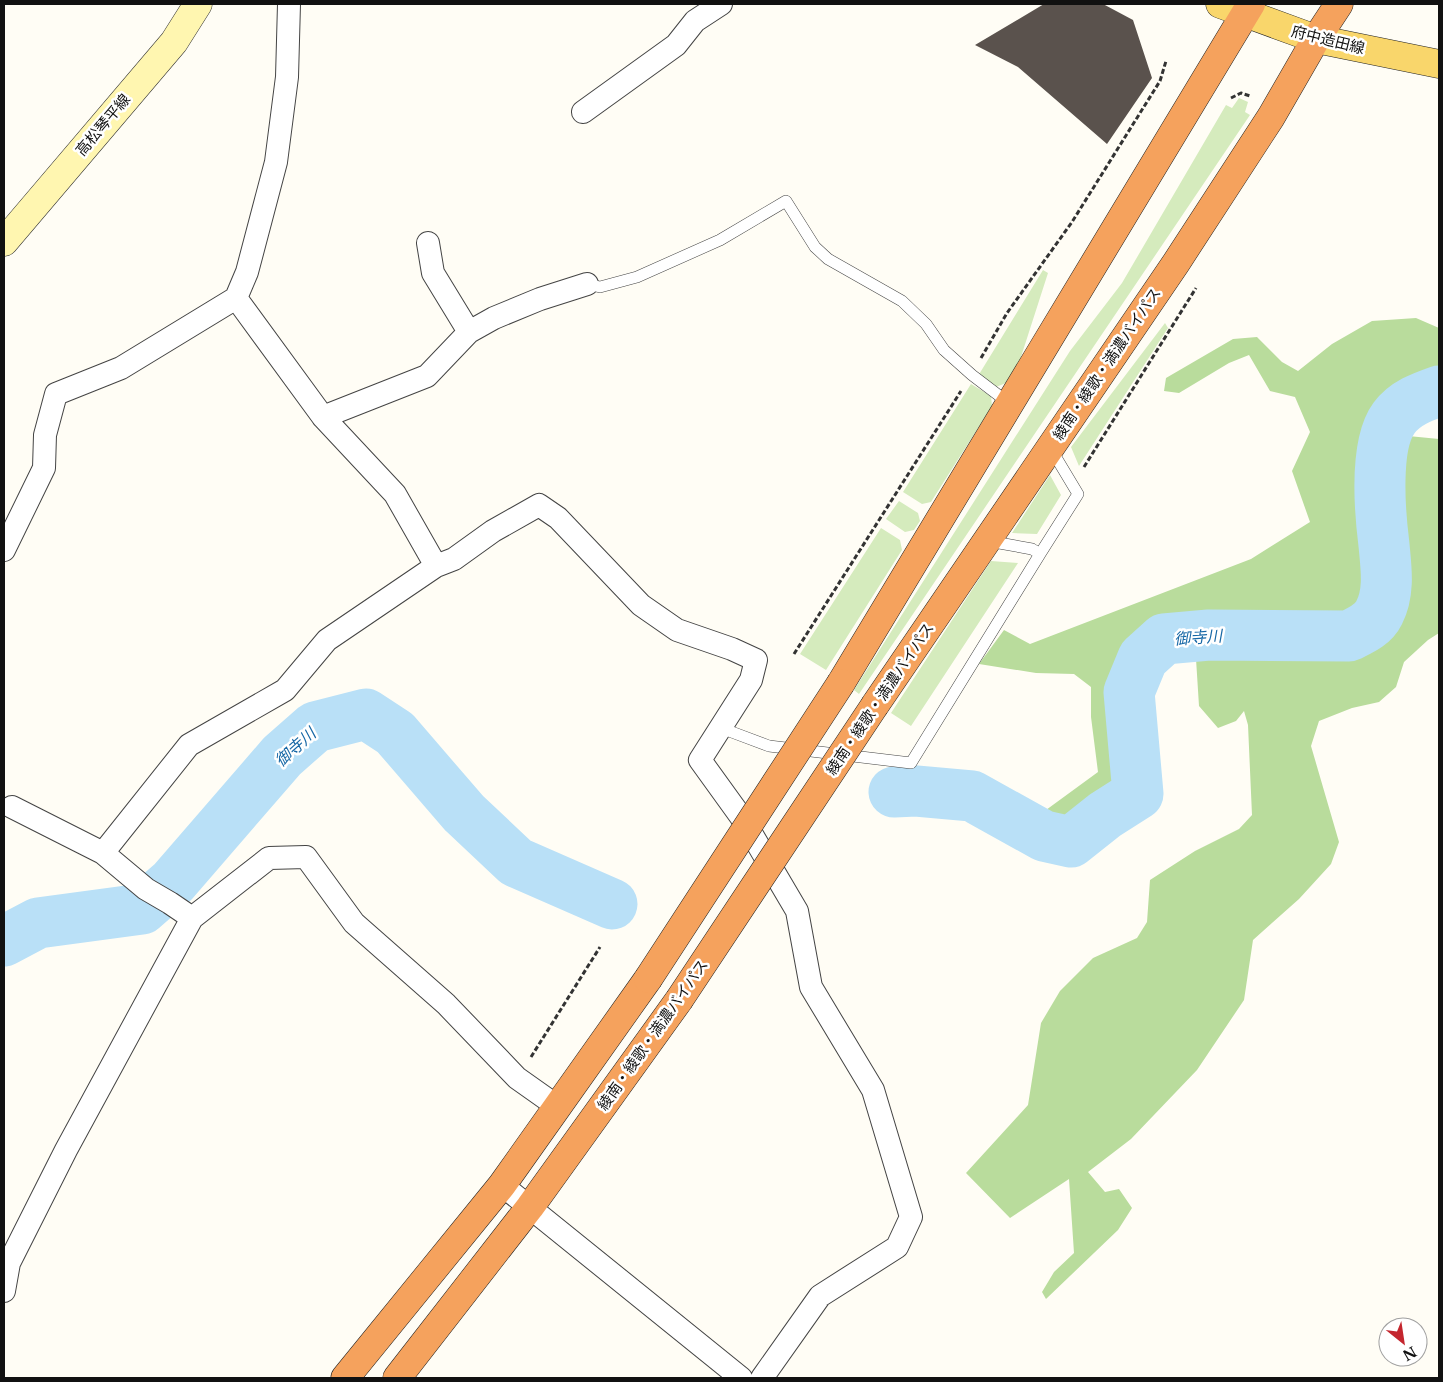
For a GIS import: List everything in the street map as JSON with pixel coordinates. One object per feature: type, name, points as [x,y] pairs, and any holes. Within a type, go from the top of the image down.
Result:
[{"type":"highway","name":"綾南・綾歌・満濃バイパス","points":[[398,1378],[530,1207],[679,1000],[986,541],[1192,239],[1271,117],[1316,39],[1339,4]]},
{"type":"highway","points":[[345,1378],[502,1185],[648,979],[841,683],[1248,9]]},
{"type":"main road","name":"高松琴平線","points":[[4,242],[174,42],[198,4]]},
{"type":"main road","name":"府中造田線","points":[[1220,4],[1248,9],[1316,39],[1439,64]]},
{"type":"street","points":[[4,550],[44,468],[45,435],[56,394],[121,368],[236,298],[247,272],[276,162],[287,77],[289,4]]},
{"type":"street","points":[[583,112],[676,45],[695,21],[721,4]]},
{"type":"street","points":[[428,243],[433,273],[470,332]]},
{"type":"street","points":[[323,417],[428,376],[470,332],[494,318],[540,299],[587,284]]},
{"type":"street","points":[[236,298],[323,417],[395,494],[436,566]]},
{"type":"street","points":[[103,853],[189,745],[285,690],[327,640],[436,566],[454,559],[493,531],[539,504],[558,518],[641,605],[677,630],[756,660],[751,680],[700,760],[744,822],[797,911],[811,986],[873,1090],[911,1217],[897,1246],[820,1296],[762,1378]]},
{"type":"street","points":[[12,807],[103,853],[146,889],[192,918]]},
{"type":"street","points":[[4,1291],[9,1263],[66,1150],[192,918],[269,858],[306,856],[354,923],[446,1004],[517,1078],[558,1107]]},
{"type":"street","points":[[502,1185],[741,1378]]},
{"type":"lane","points":[[587,284],[600,288],[637,277],[720,240],[786,202],[815,246],[828,259],[902,301],[926,324],[944,350],[972,375],[1010,404]]},
{"type":"lane","points":[[721,728],[769,746],[910,762],[1078,494],[1050,448]]},
{"type":"lane","points":[[986,541],[1032,550],[1040,554]]},
{"type":"path","points":[[1231,98],[1242,93],[1252,98]]},
{"type":"path","points":[[1073,485],[1198,285]]},
{"type":"path","points":[[517,1078],[600,947]]},
{"type":"green space","points":[[1239,98],[1248,102],[1245,112],[1250,115],[859,694],[854,690],[1070,351],[1122,283],[1226,105],[1232,108]]},
{"type":"green space","points":[[1043,270],[1048,273],[1019,363],[1006,383],[996,387],[978,376]]},
{"type":"green space","points":[[1416,318],[1439,328],[1439,385],[1411,393],[1392,410],[1380,433],[1371,498],[1382,576],[1376,607],[1366,622],[1347,631],[1209,629],[1161,633],[1139,653],[1122,691],[1131,791],[1069,835],[1050,832],[1046,810],[1098,772],[1091,717],[1091,687],[1074,674],[1036,673],[979,664],[1004,630],[1030,644],[1251,559],[1310,522],[1292,471],[1310,432],[1295,397],[1270,391],[1249,355],[1229,363],[1179,393],[1164,391],[1166,378],[1233,339],[1257,337],[1282,362],[1298,371],[1332,344],[1372,321]]},
{"type":"green space","points":[[1165,323],[1168,328],[1079,466],[1071,447]]},
{"type":"green space","points":[[971,384],[991,396],[992,406],[931,502],[922,504],[903,492]]},
{"type":"green space","points":[[1398,435],[1439,439],[1439,633],[1428,640],[1404,662],[1396,687],[1379,702],[1352,708],[1319,721],[1311,746],[1339,842],[1331,864],[1299,899],[1253,940],[1244,1000],[1197,1070],[1131,1139],[1088,1172],[1105,1192],[1119,1189],[1132,1208],[1118,1230],[1046,1299],[1042,1292],[1054,1272],[1074,1253],[1069,1179],[1010,1218],[966,1173],[1028,1105],[1041,1023],[1060,991],[1093,958],[1137,938],[1147,922],[1150,880],[1195,851],[1239,829],[1252,815],[1248,725],[1244,711],[1236,721],[1218,728],[1199,706],[1195,643],[1349,641],[1374,630],[1389,611],[1395,579],[1385,498],[1389,442]]},
{"type":"green space","points":[[1050,475],[1061,495],[1037,534],[1012,533]]},
{"type":"green space","points":[[899,501],[918,513],[920,521],[914,530],[905,532],[886,519]]},
{"type":"green space","points":[[881,528],[900,540],[902,550],[826,670],[800,654]]},
{"type":"green space","points":[[991,561],[1018,563],[911,726],[891,713]]},
{"type":"building","points":[[1044,4],[1103,4],[1133,20],[1152,78],[1107,144],[1018,67],[975,45]]},
{"type":"waterway","name":"御寺川","points":[[894,792],[916,791],[972,796],[1044,836],[1071,842],[1105,815],[1138,794],[1129,692],[1143,658],[1164,639],[1209,635],[1349,636],[1370,624],[1379,613],[1386,588],[1380,498],[1383,445],[1394,418],[1403,408],[1420,398],[1439,391]]},
{"type":"waterway","name":"御寺川","points":[[4,941],[38,923],[142,909],[173,882],[282,756],[315,727],[366,714],[395,733],[464,813],[516,862],[612,904]]}]
